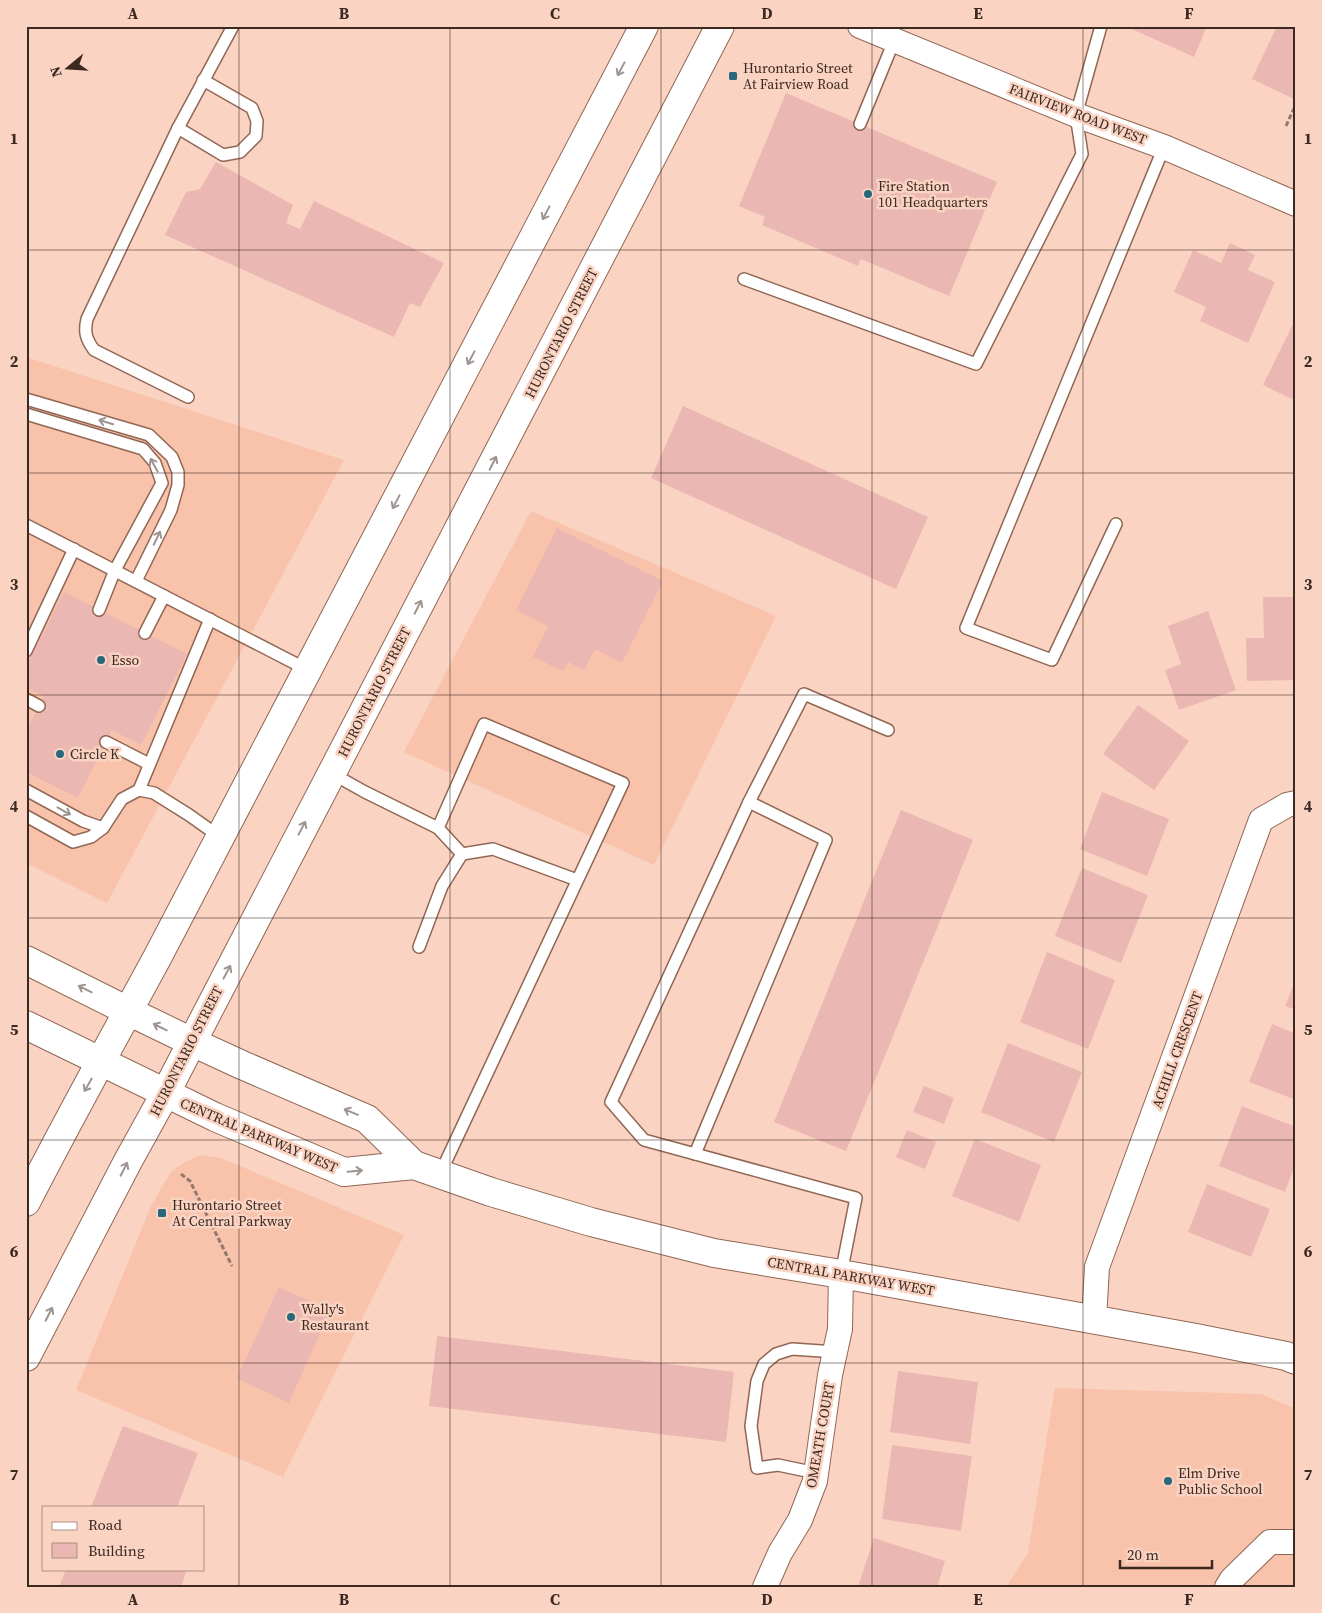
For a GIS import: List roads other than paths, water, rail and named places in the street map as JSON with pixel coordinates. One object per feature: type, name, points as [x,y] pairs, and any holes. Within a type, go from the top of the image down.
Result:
[{"type":"main road","points":[[26,1202],[102,1062],[308,670],[644,26]]},
{"type":"main road","name":"HURONTARIO STREET","points":[[26,1357],[165,1094],[720,26]]},
{"type":"main road","name":"CENTRAL PARKWAY WEST","points":[[26,960],[192,1042],[367,1119],[414,1165]]},
{"type":"main road","name":"CENTRAL PARKWAY WEST","points":[[26,1025],[215,1118],[344,1172],[414,1165],[491,1192],[591,1222],[714,1253],[1196,1338],[1286,1356],[1296,1360]]},
{"type":"street","name":"FAIRVIEW ROAD WEST","points":[[860,26],[1076,115],[1164,147],[1296,204]]},
{"type":"street","name":"ACHILL CRESCENT","points":[[1094,1320],[1097,1267],[1262,820],[1287,805],[1296,803]]},
{"type":"street","name":"OMEATH COURT","points":[[765,1587],[780,1553],[800,1520],[816,1473],[830,1375],[840,1329],[841,1274]]},
{"type":"street","points":[[1227,1587],[1270,1542],[1296,1542]]},
{"type":"lane","points":[[188,397],[94,350],[86,336],[85,327],[87,319],[178,128],[233,26]]},
{"type":"lane","points":[[744,279],[976,364],[1082,154],[1076,115],[1101,26]]},
{"type":"lane","points":[[860,124],[894,41]]},
{"type":"lane","points":[[178,128],[223,155],[240,152],[256,136],[257,122],[252,108],[203,80]]},
{"type":"lane","points":[[1116,524],[1052,660],[966,628],[1164,147]]},
{"type":"lane","points":[[26,398],[150,436],[172,457],[178,472],[178,485],[171,510],[136,581]]},
{"type":"lane","points":[[26,414],[143,450],[155,463],[162,483],[115,570],[99,610]]},
{"type":"lane","points":[[26,525],[308,670]]},
{"type":"lane","points":[[26,650],[74,549]]},
{"type":"lane","points":[[146,633],[164,596]]},
{"type":"lane","points":[[139,790],[210,619]]},
{"type":"lane","points":[[841,1274],[856,1198],[644,1140],[611,1102],[749,802],[804,694],[888,730]]},
{"type":"lane","points":[[26,699],[40,706]]},
{"type":"lane","points":[[438,828],[484,724],[623,783],[440,1174]]},
{"type":"lane","points":[[106,742],[149,764]]},
{"type":"lane","points":[[331,773],[438,828],[462,854]]},
{"type":"lane","points":[[26,790],[83,821],[102,828]]},
{"type":"lane","points":[[26,816],[73,842],[91,837],[102,828],[122,799],[139,790],[154,793],[220,837]]},
{"type":"lane","points":[[695,1154],[826,840],[749,802]]},
{"type":"lane","points":[[418,947],[442,886],[462,854],[494,849],[577,880]]},
{"type":"lane","points":[[816,1473],[778,1465],[757,1468],[751,1426],[757,1380],[764,1364],[776,1354],[792,1349],[836,1352]]},
{"type":"place","name":"Hurontario Street At Fairview Road","points":[[733,76]]},
{"type":"place","name":"Fire Station 101 Headquarters","points":[[868,194]]},
{"type":"place","name":"Esso","points":[[101,660]]},
{"type":"place","name":"Circle K","points":[[60,754]]},
{"type":"place","name":"Hurontario Street At Central Parkway","points":[[162,1213]]},
{"type":"place","name":"Wally's Restaurant","points":[[291,1317]]},
{"type":"place","name":"Elm Drive Public School","points":[[1168,1481]]}]
